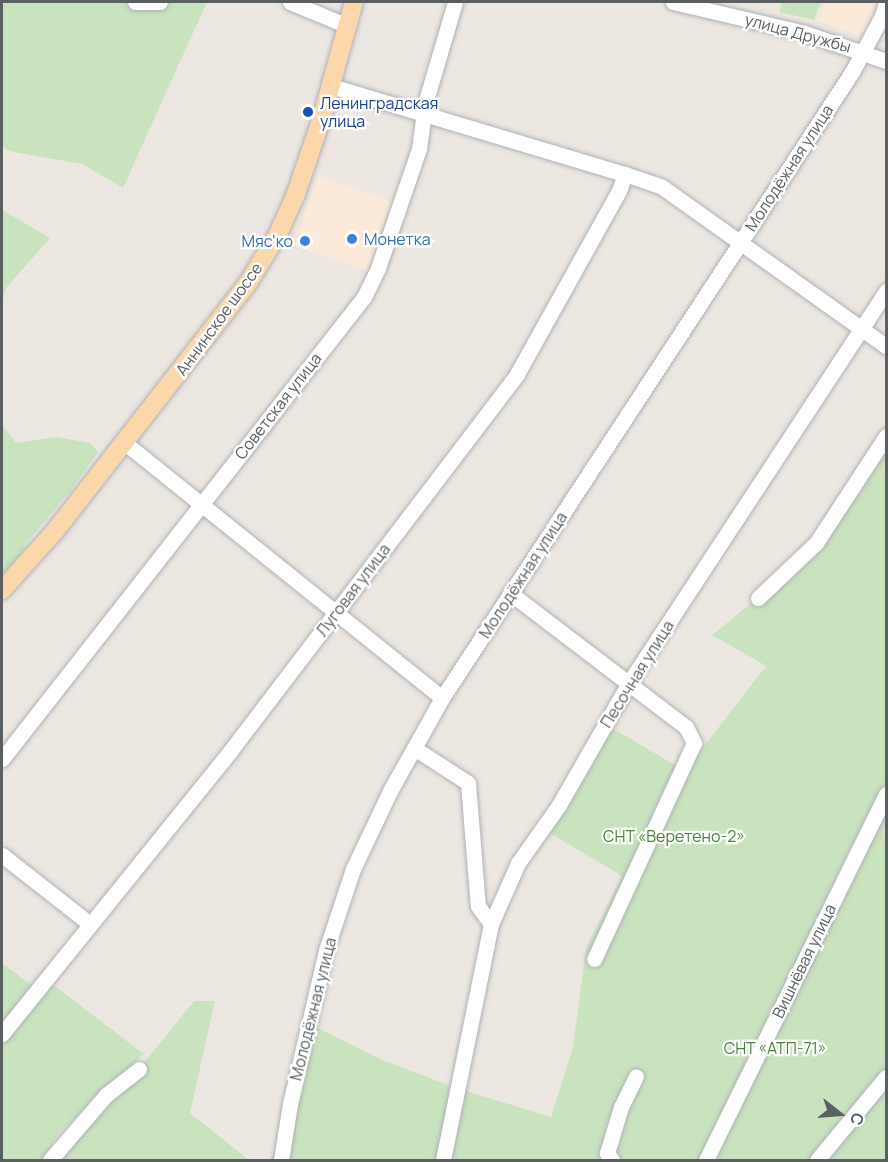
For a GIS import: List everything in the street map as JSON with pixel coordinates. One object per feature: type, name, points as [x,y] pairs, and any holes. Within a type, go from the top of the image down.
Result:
[{"type":"main road","name":"Аннинское шоссе","points":[[2,590],[55,531],[125,443],[248,283],[278,234],[296,194],[331,86],[354,2]]},
{"type":"street","points":[[135,2],[160,2]]},
{"type":"street","points":[[290,2],[348,26]]},
{"type":"street","name":"Советская улица","points":[[2,758],[364,297],[378,267],[419,149],[423,112],[455,2]]},
{"type":"street","name":"улица Дружбы","points":[[679,2],[806,33],[886,61]]},
{"type":"street","name":"Молодёжная улица","points":[[281,1161],[290,1104],[326,950],[353,869],[414,748],[442,699],[510,593],[852,72],[882,16],[886,2]]},
{"type":"street","points":[[331,86],[423,112],[662,187],[886,346]]},
{"type":"street","name":"Луговая улица","points":[[2,1034],[231,750],[517,374],[619,191],[625,174]]},
{"type":"street","name":"Песочная улица","points":[[442,1161],[491,924],[518,863],[559,806],[630,681],[886,291]]},
{"type":"street","points":[[758,598],[816,543],[886,436]]},
{"type":"street","points":[[125,443],[442,699]]},
{"type":"street","points":[[510,593],[630,681],[686,727],[694,743],[594,959]]},
{"type":"street","points":[[414,748],[468,783],[478,906],[491,924]]},
{"type":"street","name":"Вишнёвая улица","points":[[706,1161],[886,794]]},
{"type":"street","points":[[2,855],[90,924]]},
{"type":"street","points":[[50,1161],[106,1095],[139,1069]]},
{"type":"street","points":[[612,1161],[607,1153],[621,1107],[636,1076]]},
{"type":"street","points":[[817,1161],[886,1077]]},
{"type":"shaded area","points":[[825,2],[882,2],[869,39],[818,21]]},
{"type":"shaded area","points":[[318,176],[392,201],[368,270],[294,245]]},
{"type":"green space","points":[[2,2],[207,2],[123,188],[82,164],[13,152],[2,147]]},
{"type":"green space","points":[[782,2],[821,2],[814,20],[779,12]]},
{"type":"green space","points":[[2,210],[50,238],[6,288],[2,302]]},
{"type":"green space","points":[[2,425],[16,443],[56,437],[90,443],[98,452],[71,490],[27,542],[20,555],[2,574]]},
{"type":"green space","points":[[886,436],[886,1160],[269,1160],[292,1131],[316,1027],[385,1061],[456,1088],[551,1117],[573,1047],[586,948],[622,876],[548,832],[612,728],[685,771],[766,666],[712,635],[754,601],[816,543]]},
{"type":"green space","points":[[2,963],[30,984],[43,982],[56,987],[144,1054],[58,1134],[42,1160],[2,1160]]},
{"type":"green space","points":[[194,1001],[215,1001],[190,1113],[249,1160],[50,1160],[139,1069]]},
{"type":"place","name":"Ленинградская улица","points":[[308,112]]},
{"type":"place","name":"Монетка","points":[[352,239]]},
{"type":"place","name":"Мяс'ко","points":[[305,241]]},
{"type":"park label","name":"СНТ «Веретено-2»","points":[[674,836]]},
{"type":"park label","name":"СНТ «АТП-71»","points":[[775,1048]]}]
